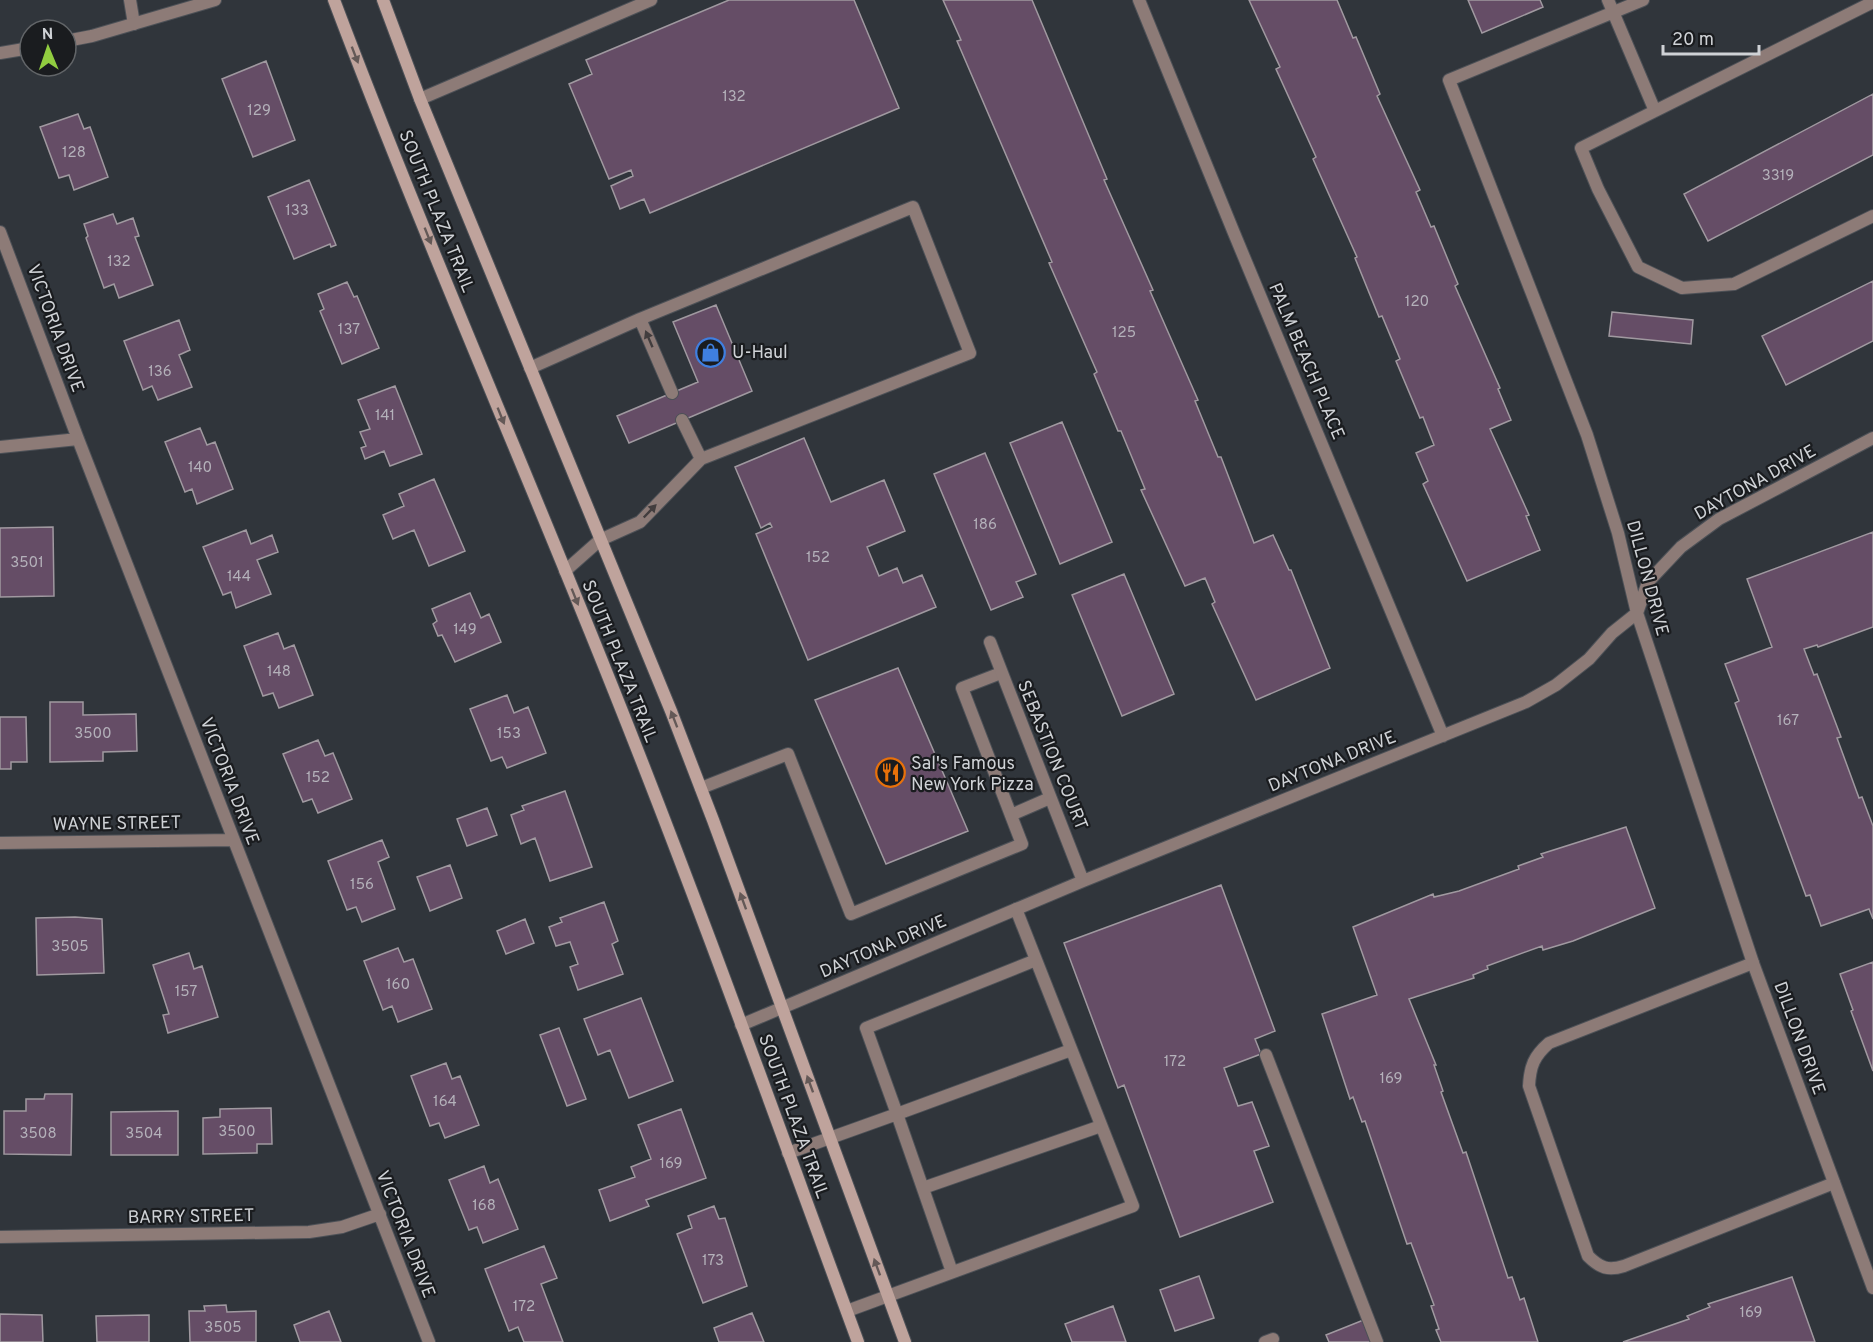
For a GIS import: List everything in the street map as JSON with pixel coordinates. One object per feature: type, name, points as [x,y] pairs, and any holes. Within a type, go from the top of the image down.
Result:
[{"type":"main road","name":"SOUTH PLAZA TRAIL","points":[[334,0],[373,103],[615,693],[858,1342]]},
{"type":"main road","name":"SOUTH PLAZA TRAIL","points":[[383,0],[420,99],[701,788],[905,1342]]},
{"type":"street","points":[[130,0],[134,24]]},
{"type":"street","points":[[78,38],[215,0]]},
{"type":"street","points":[[420,99],[651,0]]},
{"type":"street","name":"PALM BEACH PLACE","points":[[1140,0],[1443,736]]},
{"type":"street","points":[[1608,0],[1654,111]]},
{"type":"street","name":"DILLON DRIVE","points":[[1643,0],[1449,80],[1587,435],[1618,533],[1637,613],[1753,963],[1873,1288]]},
{"type":"street","points":[[1873,2],[1581,148],[1598,189],[1638,267],[1682,288],[1734,284],[1873,216]]},
{"type":"street","points":[[0,53],[18,50]]},
{"type":"street","points":[[530,368],[640,319],[913,207],[970,353],[701,459],[640,522],[600,540],[565,571]]},
{"type":"street","name":"VICTORIA DRIVE","points":[[0,232],[78,439],[429,1342]]},
{"type":"street","points":[[640,319],[672,393]]},
{"type":"street","points":[[682,420],[701,459]]},
{"type":"street","name":"DAYTONA DRIVE","points":[[741,1025],[1016,909],[1526,702],[1556,685],[1637,613],[1648,582],[1681,547],[1719,519],[1873,438]]},
{"type":"street","points":[[0,447],[78,439]]},
{"type":"street","name":"SEBASTION COURT","points":[[990,642],[1083,882]]},
{"type":"street","points":[[701,788],[788,754],[851,914],[1022,844],[962,688],[1001,673]]},
{"type":"street","points":[[1011,815],[1050,798]]},
{"type":"street","name":"WAYNE STREET","points":[[0,843],[234,840]]},
{"type":"street","points":[[847,1311],[1133,1206],[1016,909]]},
{"type":"street","points":[[952,1272],[866,1028],[1036,960]]},
{"type":"street","points":[[1753,963],[1549,1043],[1538,1052],[1530,1068],[1529,1086],[1588,1256],[1598,1266],[1611,1270],[1618,1268],[1834,1183]]},
{"type":"street","points":[[788,1153],[1071,1050]]},
{"type":"street","points":[[1266,1055],[1377,1342]]},
{"type":"street","points":[[923,1188],[1101,1126]]},
{"type":"street","name":"BARRY STREET","points":[[0,1237],[309,1232],[342,1227],[380,1214]]},
{"type":"building","points":[[729,0],[854,0],[899,108],[650,213],[644,199],[620,209],[611,186],[633,176],[631,170],[609,179],[569,84],[592,74],[586,60]]},
{"type":"building","points":[[943,0],[1032,0],[1107,179],[1104,180],[1153,290],[1150,291],[1198,400],[1195,401],[1218,457],[1221,457],[1254,543],[1273,535],[1291,570],[1330,668],[1256,700],[1212,604],[1215,602],[1205,578],[1185,586],[1141,490],[1145,489],[1094,374],[1097,372],[957,41],[961,40]]},
{"type":"building","points":[[1249,0],[1337,0],[1353,38],[1356,37],[1380,94],[1377,96],[1420,190],[1416,192],[1431,227],[1434,226],[1458,284],[1455,286],[1500,388],[1498,389],[1511,420],[1490,429],[1529,515],[1526,516],[1540,550],[1467,581],[1423,484],[1428,481],[1416,453],[1434,445],[1396,361],[1400,359],[1382,316],[1379,317],[1355,258],[1357,257],[1313,159],[1316,157],[1276,69],[1280,67]]},
{"type":"building","points":[[1468,0],[1540,0],[1543,7],[1482,33]]},
{"type":"building","points":[[266,61],[295,140],[253,157],[222,79]]},
{"type":"building","points":[[1873,94],[1873,155],[1708,241],[1684,194]]},
{"type":"building","points":[[78,114],[84,129],[90,127],[108,177],[74,190],[69,175],[59,178],[40,127]]},
{"type":"building","points":[[309,180],[336,245],[331,247],[330,244],[294,259],[268,197]]},
{"type":"building","points":[[113,214],[117,224],[133,218],[139,236],[135,237],[153,285],[119,298],[114,284],[104,288],[86,238],[88,236],[84,224]]},
{"type":"building","points":[[1873,281],[1873,341],[1786,385],[1762,336]]},
{"type":"building","points":[[347,282],[354,297],[357,296],[379,348],[342,364],[320,311],[324,309],[318,294]]},
{"type":"building","name":"U-Haul","points":[[716,305],[752,391],[629,443],[617,416],[698,382],[673,322]]},
{"type":"building","points":[[1612,312],[1693,320],[1691,344],[1609,336]]},
{"type":"building","points":[[179,320],[190,350],[179,355],[192,387],[158,400],[152,386],[143,390],[124,341]]},
{"type":"building","points":[[395,386],[422,454],[390,466],[384,451],[365,459],[361,448],[366,446],[360,432],[370,429],[358,400]]},
{"type":"building","points":[[1062,422],[1112,542],[1060,564],[1010,443]]},
{"type":"building","points":[[200,428],[207,445],[215,442],[233,489],[197,504],[192,489],[185,492],[165,442]]},
{"type":"building","points":[[804,438],[831,502],[884,480],[905,531],[867,547],[879,576],[897,568],[903,583],[922,575],[936,607],[808,660],[756,534],[772,527],[770,523],[761,528],[735,467]]},
{"type":"building","points":[[985,453],[1036,574],[1016,582],[1023,597],[991,610],[934,474]]},
{"type":"building","points":[[434,479],[465,551],[429,566],[414,530],[393,539],[383,515],[404,506],[399,494]]},
{"type":"building","points":[[53,527],[54,596],[0,597],[0,528]]},
{"type":"building","points":[[246,530],[251,544],[272,535],[278,552],[257,560],[271,594],[236,608],[231,592],[223,595],[203,547]]},
{"type":"building","points":[[1873,532],[1873,627],[1818,647],[1817,645],[1804,649],[1814,675],[1817,674],[1841,737],[1837,738],[1859,798],[1862,797],[1873,826],[1873,919],[1869,909],[1821,926],[1810,895],[1806,896],[1735,703],[1739,701],[1725,664],[1772,647],[1747,579]]},
{"type":"building","points":[[1124,574],[1174,694],[1122,716],[1072,595]]},
{"type":"building","points":[[470,593],[481,618],[489,614],[501,642],[455,662],[442,635],[438,636],[433,624],[437,621],[432,609]]},
{"type":"building","points":[[278,633],[284,649],[294,645],[313,695],[279,708],[273,693],[263,696],[244,646]]},
{"type":"building","points":[[898,668],[968,831],[886,864],[815,700]]},
{"type":"building","points":[[507,695],[514,713],[528,707],[546,753],[507,768],[502,757],[491,761],[470,709]]},
{"type":"building","points":[[50,702],[83,702],[83,715],[136,714],[137,751],[103,752],[103,761],[50,762]]},
{"type":"building","points":[[0,717],[26,717],[27,762],[11,762],[11,769],[0,769]]},
{"type":"building","points":[[318,740],[325,756],[333,753],[352,799],[318,813],[312,799],[303,802],[283,754]]},
{"type":"building","points":[[565,791],[592,867],[550,881],[535,838],[521,844],[511,815],[524,810],[522,806]]},
{"type":"building","points":[[487,808],[497,835],[467,846],[457,819]]},
{"type":"building","points":[[1626,827],[1655,908],[1573,941],[1543,950],[1542,946],[1487,966],[1488,969],[1473,975],[1474,978],[1409,999],[1436,1065],[1434,1065],[1443,1091],[1441,1092],[1463,1153],[1466,1152],[1508,1278],[1512,1277],[1520,1300],[1524,1298],[1538,1342],[1441,1342],[1431,1306],[1434,1305],[1411,1243],[1407,1244],[1365,1121],[1362,1122],[1353,1097],[1350,1099],[1322,1014],[1377,995],[1353,927],[1433,894],[1434,897],[1459,891],[1519,869],[1518,866],[1543,857],[1541,854]]},
{"type":"building","points":[[382,840],[389,857],[378,862],[395,909],[362,922],[356,907],[347,910],[328,861]]},
{"type":"building","points":[[450,865],[462,898],[430,911],[417,877]]},
{"type":"building","points":[[1221,885],[1275,1031],[1255,1039],[1261,1054],[1224,1068],[1238,1106],[1252,1102],[1269,1146],[1254,1151],[1273,1202],[1180,1237],[1124,1085],[1118,1088],[1064,943]]},
{"type":"building","points":[[604,902],[618,941],[612,944],[623,974],[578,990],[570,967],[578,964],[570,942],[556,946],[549,927],[562,922],[560,918]]},
{"type":"building","points":[[36,918],[102,919],[104,973],[37,975]]},
{"type":"building","points":[[525,919],[534,943],[506,954],[497,931]]},
{"type":"building","points":[[398,948],[404,962],[413,959],[432,1009],[398,1022],[392,1006],[383,1010],[364,961]]},
{"type":"building","points":[[189,953],[194,969],[202,966],[218,1017],[168,1033],[163,1015],[169,1014],[153,965]]},
{"type":"building","points":[[1873,962],[1873,1071],[1840,974]]},
{"type":"building","points":[[641,998],[673,1081],[629,1098],[610,1050],[598,1055],[584,1019]]},
{"type":"building","points":[[559,1028],[586,1099],[567,1106],[540,1035]]},
{"type":"building","points":[[446,1063],[452,1079],[460,1076],[479,1125],[445,1138],[439,1123],[430,1126],[411,1076]]},
{"type":"building","points":[[45,1094],[72,1094],[71,1155],[4,1154],[4,1111],[26,1111],[26,1099],[44,1099]]},
{"type":"building","points":[[271,1108],[272,1144],[257,1144],[257,1153],[203,1154],[203,1118],[220,1117],[220,1109]]},
{"type":"building","points":[[681,1109],[706,1178],[646,1200],[649,1206],[610,1221],[599,1190],[635,1177],[631,1167],[651,1159],[638,1125]]},
{"type":"building","points":[[178,1111],[178,1155],[111,1155],[111,1112]]},
{"type":"building","points":[[484,1166],[490,1183],[498,1179],[518,1229],[483,1243],[477,1227],[469,1230],[449,1180]]},
{"type":"building","points":[[714,1206],[719,1219],[725,1218],[747,1286],[703,1303],[677,1234],[692,1228],[688,1216]]},
{"type":"building","points":[[544,1246],[557,1278],[541,1284],[563,1342],[524,1342],[518,1327],[509,1331],[485,1269]]},
{"type":"building","points":[[1199,1276],[1214,1318],[1175,1331],[1160,1290]]},
{"type":"building","points":[[1792,1277],[1815,1342],[1623,1342],[1689,1319],[1687,1316],[1710,1307],[1708,1304]]},
{"type":"building","points":[[226,1305],[227,1312],[256,1311],[256,1342],[190,1342],[189,1311],[205,1311],[204,1306]]},
{"type":"building","points":[[1113,1306],[1126,1342],[1072,1342],[1065,1324]]},
{"type":"building","points":[[329,1311],[341,1342],[300,1342],[294,1325]]},
{"type":"building","points":[[752,1313],[764,1342],[719,1342],[714,1328]]},
{"type":"building","points":[[0,1314],[42,1315],[43,1342],[0,1342]]},
{"type":"building","points":[[149,1315],[149,1342],[97,1342],[96,1316]]},
{"type":"building","points":[[1366,1319],[1375,1342],[1329,1342],[1326,1335]]},
{"type":"place","name":"U-Haul","points":[[711,352]]},
{"type":"place","name":"Sal's Famous New York Pizza","points":[[890,773]]}]
